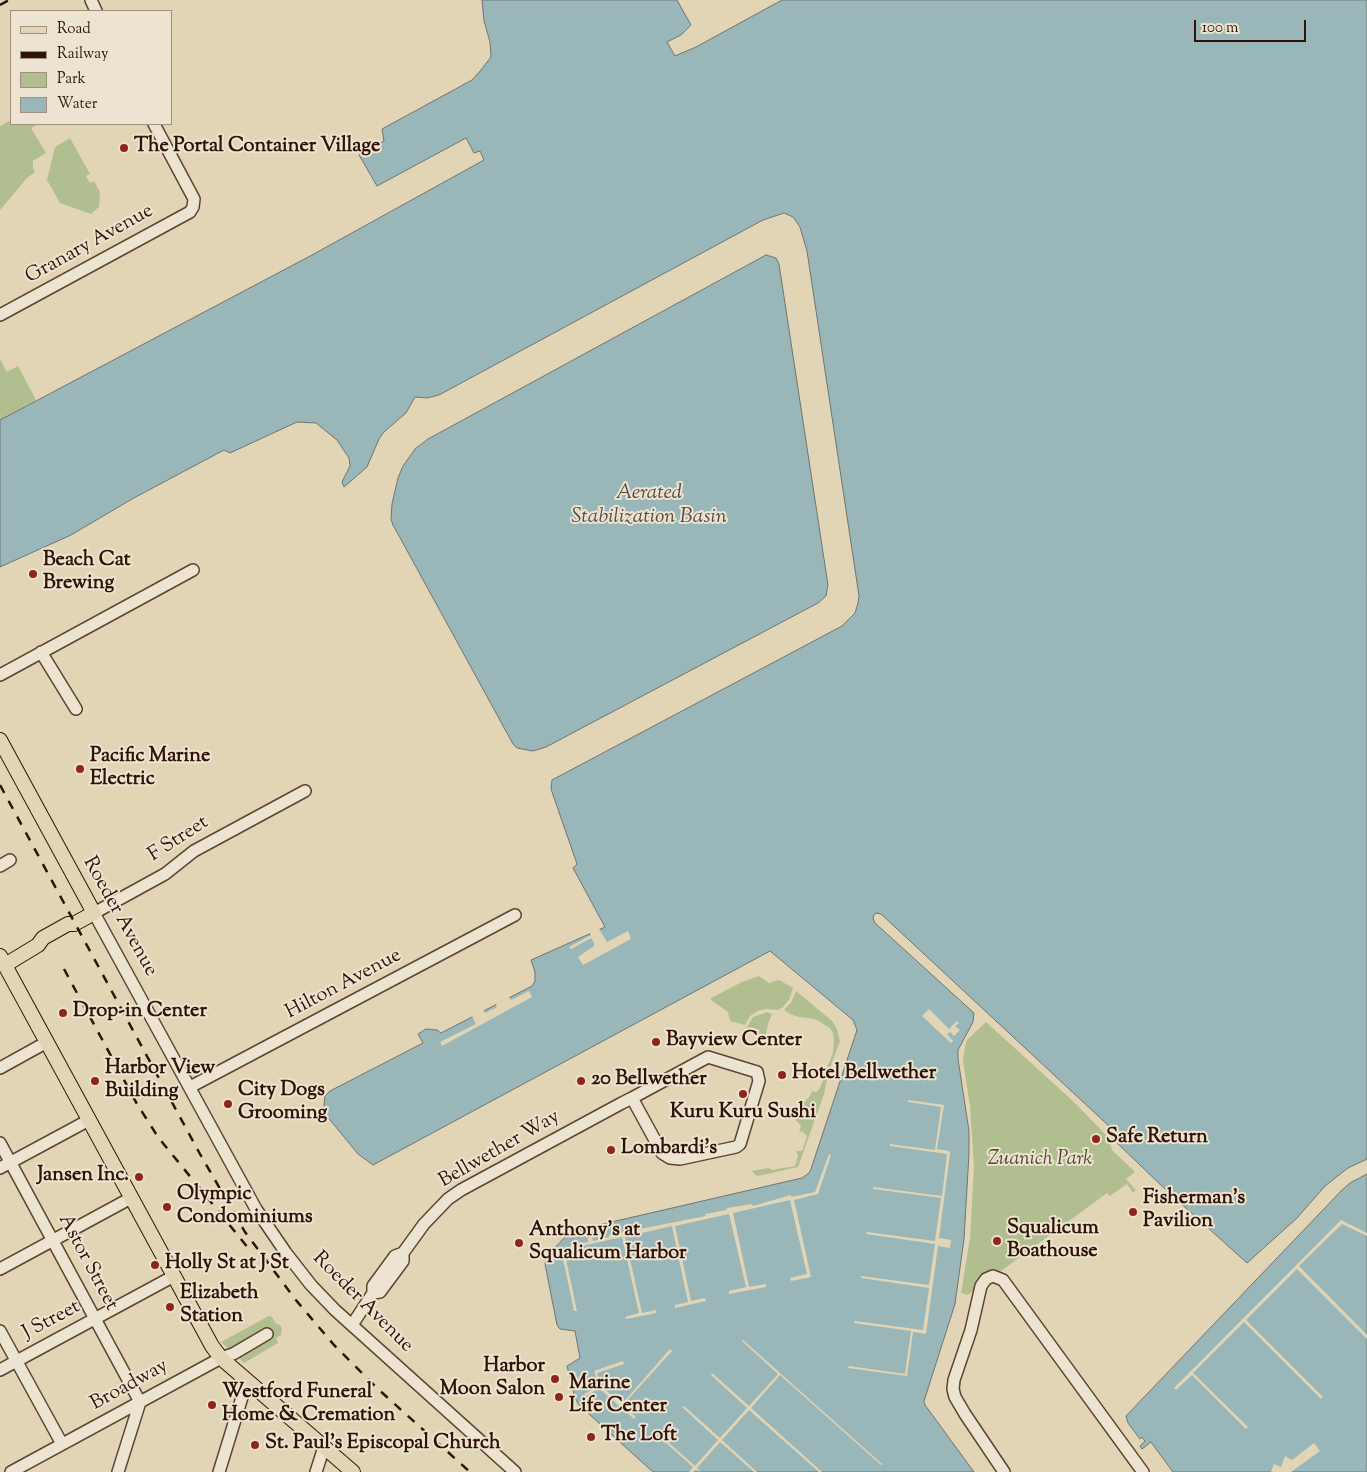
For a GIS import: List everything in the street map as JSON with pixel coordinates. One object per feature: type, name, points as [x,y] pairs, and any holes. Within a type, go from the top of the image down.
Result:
[{"type":"main road","name":"Roeder Avenue","points":[[0,740],[94,913]]},
{"type":"main road","name":"F Street","points":[[2,963],[38,945],[46,946],[74,930],[74,924],[94,913]]},
{"type":"main road","points":[[2,963],[47,1042],[210,1343],[221,1358],[353,1472]]},
{"type":"street","name":"Granary Avenue","points":[[0,316],[190,212],[194,199],[155,125]]},
{"type":"street","points":[[0,674],[193,570]]},
{"type":"street","points":[[41,652],[76,709]]},
{"type":"street","name":"F Street","points":[[94,913],[165,874],[194,851],[305,791]]},
{"type":"street","name":"Roeder Avenue","points":[[94,913],[269,1230],[312,1285],[352,1325],[515,1472]]},
{"type":"street","name":"Hilton Avenue","points":[[190,1087],[515,915]]},
{"type":"street","points":[[0,1068],[47,1042]]},
{"type":"street","name":"Bellwether Way","points":[[352,1325],[373,1293],[380,1292],[403,1261],[403,1253],[432,1214],[461,1190],[708,1057],[757,1072],[759,1081],[740,1144],[736,1147],[680,1159],[670,1158],[662,1153],[632,1098]]},
{"type":"street","points":[[0,1168],[89,1120]]},
{"type":"street","name":"Astor Street","points":[[0,1143],[140,1402]]},
{"type":"street","points":[[0,1269],[131,1198]]},
{"type":"street","name":"J Street","points":[[0,1370],[174,1276]]},
{"type":"street","points":[[1004,1472],[965,1414],[954,1394],[954,1380],[971,1330],[981,1286],[988,1278],[993,1276],[1003,1280],[1144,1472]]},
{"type":"street","points":[[0,1331],[62,1444]]},
{"type":"street","name":"Broadway","points":[[11,1472],[22,1469],[62,1444],[221,1358],[233,1354],[267,1334]]},
{"type":"street","points":[[219,1472],[247,1381]]},
{"type":"street","points":[[118,1472],[140,1402]]},
{"type":"street","points":[[316,1472],[324,1447]]},
{"type":"green space","points":[[10,121],[10,125],[37,125],[31,128],[46,153],[33,161],[35,172],[27,178],[0,210],[0,126]]},
{"type":"green space","points":[[70,138],[90,174],[86,176],[90,183],[94,181],[100,192],[99,207],[91,214],[60,203],[47,180],[55,147]]},
{"type":"green space","points":[[0,359],[7,372],[18,366],[36,400],[0,420]]},
{"type":"green space","points":[[759,976],[769,983],[779,980],[793,988],[789,1000],[782,1008],[758,1011],[750,1016],[745,1025],[730,1021],[728,1012],[711,1000],[711,998],[742,982]]},
{"type":"green space","points":[[796,991],[832,1021],[837,1029],[840,1041],[829,1071],[826,1070],[833,1053],[834,1043],[833,1033],[830,1028],[815,1019],[799,1017],[784,1010],[792,1001]]},
{"type":"green space","points":[[767,1012],[772,1014],[765,1038],[757,1035],[760,1030],[749,1027],[748,1030],[746,1029],[753,1017]]},
{"type":"green space","name":"Zuanich Park","points":[[986,1022],[1074,1102],[1108,1137],[1112,1150],[1135,1172],[1126,1179],[1136,1190],[1133,1193],[1127,1184],[1110,1196],[1107,1193],[1001,1271],[991,1270],[984,1273],[977,1281],[976,1289],[968,1295],[961,1293],[970,1238],[974,1167],[970,1106],[963,1061],[967,1040]]},
{"type":"green space","points":[[826,1074],[828,1074],[824,1094],[798,1167],[758,1176],[755,1175],[752,1171],[795,1166],[798,1155],[796,1151],[802,1151],[807,1136],[802,1131],[799,1132],[801,1126],[794,1118],[789,1119],[810,1096],[812,1091],[816,1092],[819,1090]]},
{"type":"green space","points":[[269,1316],[282,1329],[281,1335],[276,1338],[278,1343],[244,1363],[221,1342]]},
{"type":"water","points":[[482,0],[677,0],[691,25],[681,35],[667,42],[675,56],[696,47],[782,0],[1367,0],[1367,1159],[1348,1168],[1325,1186],[1297,1218],[1247,1263],[1114,1140],[1110,1127],[881,914],[876,913],[873,918],[875,923],[974,1013],[973,1022],[958,1050],[969,1131],[964,1239],[955,1304],[924,1401],[974,1472],[653,1472],[579,1405],[575,1398],[567,1366],[580,1358],[575,1331],[560,1329],[557,1325],[545,1264],[547,1256],[568,1234],[577,1230],[802,1178],[811,1169],[857,1030],[853,1020],[770,951],[373,1165],[358,1154],[326,1115],[324,1105],[325,1096],[330,1091],[423,1043],[418,1034],[426,1029],[437,1030],[441,1033],[532,986],[535,981],[535,972],[531,960],[605,927],[573,868],[577,864],[551,789],[552,780],[842,626],[855,613],[859,596],[807,251],[800,227],[793,217],[784,213],[763,220],[439,395],[427,398],[415,397],[406,413],[384,432],[379,439],[367,467],[344,487],[342,482],[350,466],[349,458],[337,440],[316,423],[297,422],[230,453],[224,450],[132,499],[71,535],[0,567],[0,420],[312,255],[484,160],[480,151],[474,153],[466,138],[377,186],[359,155],[384,141],[382,129],[472,80],[481,70],[491,57]]},
{"type":"water","name":"Aerated Stabilization Basin","points":[[766,255],[776,258],[779,264],[828,585],[826,596],[818,603],[546,747],[533,751],[517,748],[513,744],[393,525],[391,519],[392,504],[403,466],[415,449],[428,439]]},
{"type":"water","points":[[1367,1174],[1367,1472],[1173,1472],[1151,1442],[1142,1449],[1140,1446],[1145,1441],[1142,1437],[1140,1439],[1128,1423],[1126,1416],[1342,1190],[1350,1183]]},
{"type":"pier","points":[[598,927],[607,942],[628,931],[631,939],[583,965],[578,957],[594,946],[591,938],[571,949],[569,947],[591,935],[589,931]]},
{"type":"pier","points":[[529,991],[532,997],[442,1046],[440,1042],[476,1024],[472,1016],[483,1009],[485,1013],[497,1007],[496,1004],[509,997],[511,1000]]},
{"type":"pier","points":[[929,1009],[949,1029],[957,1021],[959,1023],[955,1026],[960,1030],[954,1036],[950,1032],[947,1034],[953,1041],[951,1043],[922,1016]]},
{"type":"pier","points":[[908,1100],[944,1105],[937,1149],[949,1151],[950,1153],[939,1238],[951,1240],[950,1248],[938,1246],[926,1334],[913,1332],[907,1376],[848,1368],[849,1366],[905,1374],[911,1331],[854,1323],[855,1321],[923,1330],[929,1288],[861,1278],[861,1276],[929,1285],[935,1244],[866,1234],[867,1232],[935,1241],[941,1198],[873,1189],[873,1187],[942,1196],[947,1154],[890,1146],[890,1144],[935,1150],[941,1107],[908,1102]]},
{"type":"pier","points":[[829,1154],[831,1155],[818,1194],[794,1200],[811,1277],[791,1281],[790,1278],[807,1274],[790,1200],[733,1213],[749,1287],[766,1284],[766,1287],[729,1294],[729,1291],[746,1287],[729,1214],[675,1226],[691,1301],[705,1298],[706,1301],[675,1308],[675,1305],[688,1302],[672,1226],[625,1237],[642,1313],[656,1310],[656,1313],[626,1319],[625,1317],[639,1313],[622,1237],[573,1248],[566,1259],[577,1311],[574,1311],[563,1259],[571,1245],[588,1242],[588,1238],[592,1237],[593,1241],[609,1237],[609,1235],[706,1216],[705,1214],[726,1210],[727,1208],[752,1204],[753,1206],[791,1195],[791,1197],[815,1192]]},
{"type":"pier","points":[[1341,1220],[1367,1233],[1367,1236],[1342,1224],[1299,1266],[1367,1335],[1367,1339],[1297,1269],[1246,1320],[1323,1397],[1321,1399],[1244,1322],[1193,1373],[1248,1427],[1246,1429],[1192,1375],[1176,1390],[1174,1388]]},
{"type":"pier","points":[[743,1340],[882,1464],[780,1375],[751,1408],[822,1472],[819,1472],[749,1410],[722,1440],[757,1472],[754,1472],[720,1442],[697,1468],[701,1472],[696,1470],[689,1472],[693,1467],[658,1436],[659,1434],[695,1466],[718,1440],[682,1407],[684,1406],[720,1438],[747,1408],[711,1375],[712,1373],[749,1406],[778,1374]]},
{"type":"pier","points":[[670,1349],[672,1351],[623,1405],[636,1417],[634,1419],[601,1390],[598,1389],[586,1396],[584,1394],[597,1387],[598,1384],[594,1371],[623,1361],[624,1364],[597,1373],[602,1387],[622,1404]]},
{"type":"pier","points":[[1314,1443],[1320,1451],[1291,1472],[1271,1472],[1274,1464],[1281,1467],[1285,1456],[1292,1460]]},
{"type":"railway","points":[[0,5],[9,0]]},
{"type":"railway","points":[[0,785],[200,1154],[245,1232],[295,1299],[334,1345],[378,1389],[470,1472]]},
{"type":"railway","points":[[64,969],[137,1104],[158,1137],[249,1249]]},
{"type":"place","name":"The Portal Container Village","points":[[124,148]]},
{"type":"place","name":"Beach Cat Brewing","points":[[33,574]]},
{"type":"place","name":"Pacific Marine Electric","points":[[80,769]]},
{"type":"place","name":"Drop-in Center","points":[[63,1013]]},
{"type":"place","name":"Bayview Center","points":[[656,1042]]},
{"type":"place","name":"Hotel Bellwether","points":[[782,1075]]},
{"type":"place","name":"Harbor View Building","points":[[95,1081]]},
{"type":"place","name":"20 Bellwether","points":[[581,1081]]},
{"type":"place","name":"Kuru Kuru Sushi","points":[[743,1094]]},
{"type":"place","name":"City Dogs Grooming","points":[[228,1104]]},
{"type":"place","name":"Safe Return","points":[[1096,1139]]},
{"type":"place","name":"Lombardi's","points":[[611,1150]]},
{"type":"place","name":"Jansen Inc.","points":[[139,1177]]},
{"type":"place","name":"Olympic Condominiums","points":[[167,1207]]},
{"type":"place","name":"Fisherman's Pavilion","points":[[1133,1212]]},
{"type":"place","name":"Squalicum Boathouse","points":[[997,1241]]},
{"type":"place","name":"Anthony's at Squalicum Harbor","points":[[519,1243]]},
{"type":"place","name":"Holly St at J St","points":[[155,1265]]},
{"type":"place","name":"Elizabeth Station","points":[[170,1307]]},
{"type":"place","name":"Harbor Moon Salon","points":[[555,1379]]},
{"type":"place","name":"Marine Life Center","points":[[559,1397]]},
{"type":"place","name":"Westford Funeral Home & Cremation","points":[[212,1405]]},
{"type":"place","name":"The Loft","points":[[591,1437]]},
{"type":"place","name":"St. Paul's Episcopal Church","points":[[255,1445]]}]
